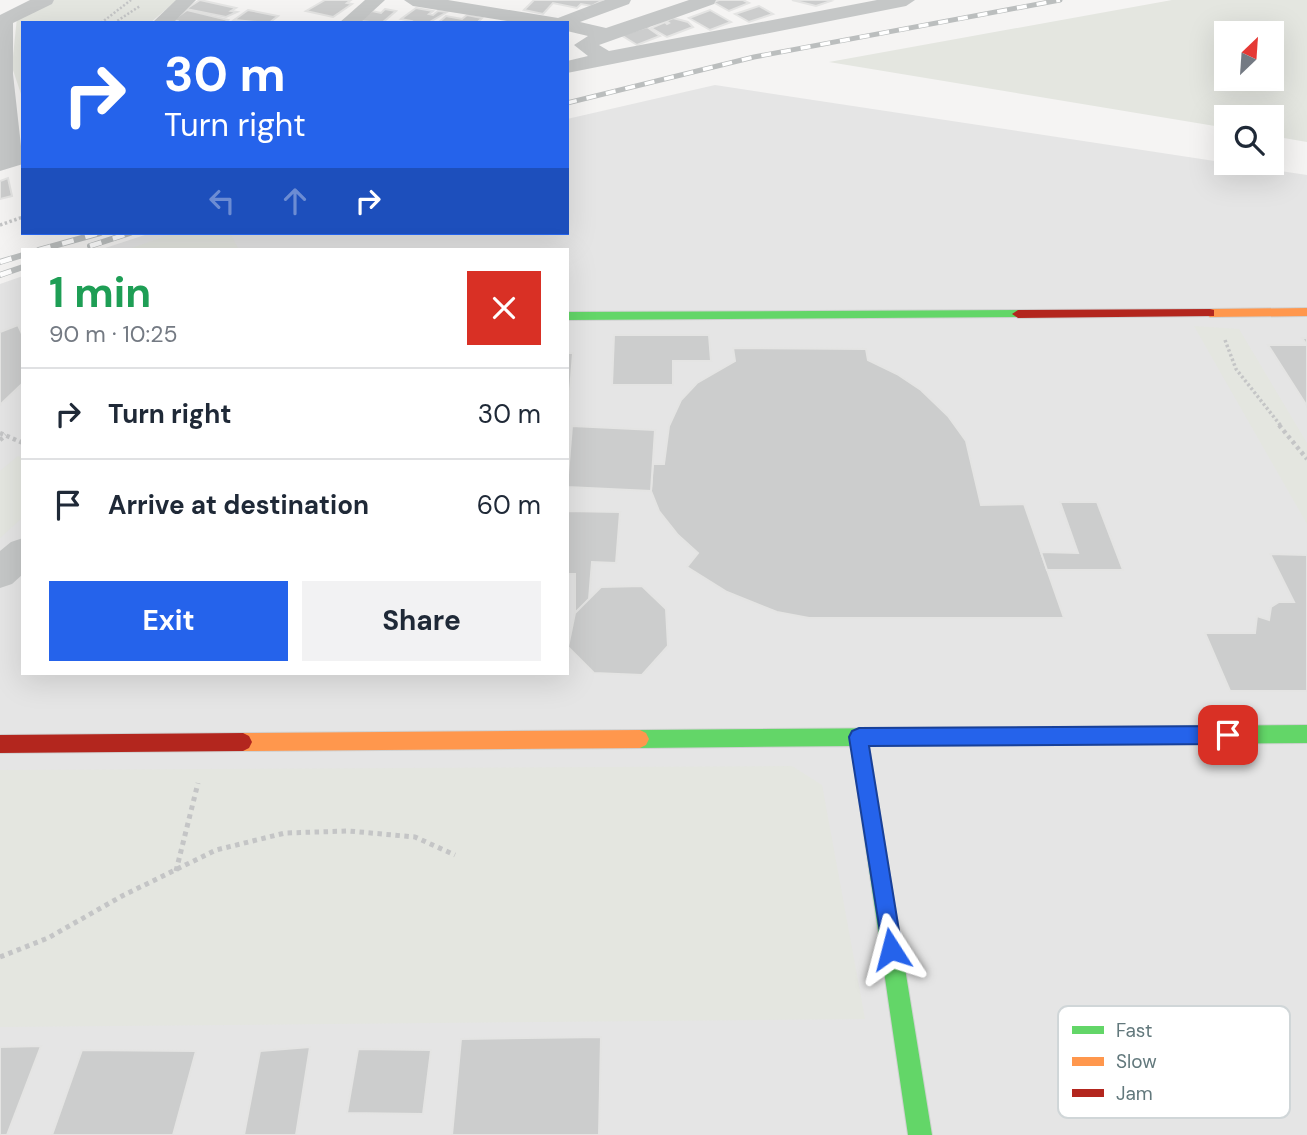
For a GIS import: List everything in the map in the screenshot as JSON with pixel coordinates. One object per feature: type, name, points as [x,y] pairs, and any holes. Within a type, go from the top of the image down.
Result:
[{"type":"street","points":[[0,164],[14,160],[3,115],[0,67],[2,15],[45,0]]},
{"type":"street","points":[[163,21],[187,0]]},
{"type":"street","points":[[350,21],[376,0]]},
{"type":"street","points":[[413,0],[546,21]]},
{"type":"street","points":[[564,21],[622,0]]},
{"type":"street","points":[[606,58],[584,45],[607,34],[707,0]]},
{"type":"street","points":[[569,67],[906,0]]},
{"type":"street","points":[[569,25],[607,34]]},
{"type":"street","points":[[569,316],[1307,312]]},
{"type":"street","points":[[0,573],[21,554]]},
{"type":"street","points":[[0,744],[1307,734]]},
{"type":"street","points":[[859,737],[920,1135]]},
{"type":"path","points":[[104,21],[131,0]]},
{"type":"path","points":[[117,21],[149,0]]},
{"type":"path","points":[[0,225],[21,218]]},
{"type":"path","points":[[1224,328],[1226,353],[1235,371],[1307,458]]},
{"type":"path","points":[[0,433],[21,440]]},
{"type":"path","points":[[0,440],[6,435]]},
{"type":"path","points":[[176,871],[198,781]]},
{"type":"path","points":[[0,957],[48,938],[122,896],[216,850],[285,833],[349,831],[415,836],[455,855]]},
{"type":"shaded area","points":[[53,0],[177,0],[152,21],[21,21],[21,94],[12,67],[17,17]]},
{"type":"shaded area","points":[[1172,0],[1307,0],[1307,142],[1284,138],[1284,105],[1214,105],[1214,126],[829,62]]},
{"type":"shaded area","points":[[715,85],[1214,161],[1214,175],[1284,175],[1284,172],[1307,175],[1307,1135],[0,1135],[0,284],[21,277],[21,675],[569,675],[569,248],[105,248],[145,235],[569,235],[569,119]]},
{"type":"shaded area","points":[[168,235],[231,235],[238,248],[132,248]]},
{"type":"shaded area","points":[[1194,326],[1239,329],[1307,443],[1307,524]]},
{"type":"shaded area","points":[[18,456],[21,457],[21,519],[0,538],[0,471]]},
{"type":"shaded area","points":[[792,766],[822,785],[865,1019],[0,1027],[0,770]]},
{"type":"building","points":[[200,0],[236,8],[231,11],[237,12],[226,17],[186,9]]},
{"type":"building","points":[[325,0],[351,0],[347,3],[352,4],[333,17],[306,11]]},
{"type":"building","points":[[534,0],[603,0],[592,6],[581,4],[577,8],[553,3],[543,14],[524,10]]},
{"type":"building","points":[[743,0],[749,3],[729,11],[713,2]]},
{"type":"building","points":[[792,0],[827,0],[831,1],[816,6]]},
{"type":"building","points":[[759,6],[773,14],[749,22],[735,14]]},
{"type":"building","points":[[416,8],[433,11],[429,14],[433,15],[438,11],[447,12],[431,21],[401,19]]},
{"type":"building","points":[[385,9],[396,11],[384,21],[358,21],[372,11],[381,13]]},
{"type":"building","points":[[187,10],[228,20],[177,21],[173,20]]},
{"type":"building","points":[[248,10],[278,16],[272,21],[234,20]]},
{"type":"building","points":[[710,10],[731,22],[710,30],[689,18]]},
{"type":"building","points":[[467,15],[482,18],[479,21],[440,21],[446,16],[462,19]]},
{"type":"building","points":[[673,18],[688,22],[693,27],[667,37],[651,28],[665,22],[667,24],[669,23],[666,21]]},
{"type":"building","points":[[647,27],[660,36],[637,45],[621,35]]},
{"type":"building","points":[[8,178],[12,196],[0,199],[0,181]]},
{"type":"building","points":[[18,325],[21,332],[21,385],[0,405],[0,332]]},
{"type":"building","points":[[614,335],[709,335],[711,361],[673,361],[673,385],[612,385]]},
{"type":"building","points":[[1268,345],[1307,345],[1307,406]]},
{"type":"building","points":[[733,348],[866,349],[868,360],[897,374],[921,390],[948,416],[966,441],[981,505],[1024,504],[1064,618],[809,618],[777,612],[727,592],[687,567],[698,553],[678,535],[659,511],[651,491],[653,464],[664,464],[669,426],[681,400],[697,383],[735,361]]},
{"type":"building","points":[[569,353],[573,353],[569,403]]},
{"type":"building","points":[[572,426],[655,430],[651,491],[569,487]]},
{"type":"building","points":[[1060,502],[1097,502],[1123,570],[1047,570],[1041,552],[1078,553]]},
{"type":"building","points":[[569,511],[620,512],[616,563],[592,562],[589,599],[575,613],[575,574],[569,574]]},
{"type":"building","points":[[1270,554],[1307,555],[1307,691],[1230,691],[1205,633],[1255,633],[1257,616],[1269,620],[1271,607],[1279,602],[1294,602]]},
{"type":"building","points":[[642,586],[666,609],[668,646],[642,675],[594,673],[569,648],[575,613],[601,587]]},
{"type":"building","points":[[601,1037],[599,1135],[452,1135],[461,1039]]},
{"type":"building","points":[[41,1046],[7,1135],[0,1135],[0,1047]]},
{"type":"building","points":[[310,1047],[296,1135],[244,1135],[260,1051]]},
{"type":"building","points":[[358,1049],[431,1050],[423,1114],[347,1113]]},
{"type":"building","points":[[82,1050],[196,1051],[173,1135],[52,1135]]},
{"type":"railway","points":[[569,103],[754,57],[1060,0]]},
{"type":"railway","points":[[46,248],[93,235]]},
{"type":"railway","points":[[90,246],[124,235]]},
{"type":"railway","points":[[0,262],[21,256]]},
{"type":"railway","points":[[0,275],[21,268]]},
{"type":"traffic: fast","points":[[569,316],[1018,314]]},
{"type":"traffic: fast","points":[[640,739],[1307,734]]},
{"type":"traffic: fast","points":[[859,737],[920,1135]]},
{"type":"traffic: slow","points":[[1210,313],[1307,312]]},
{"type":"traffic: slow","points":[[243,742],[640,739]]},
{"type":"traffic: jam","points":[[1018,314],[1210,313]]},
{"type":"traffic: jam","points":[[0,744],[243,742]]},
{"type":"route","points":[[891,949],[859,737],[1228,735]]}]
